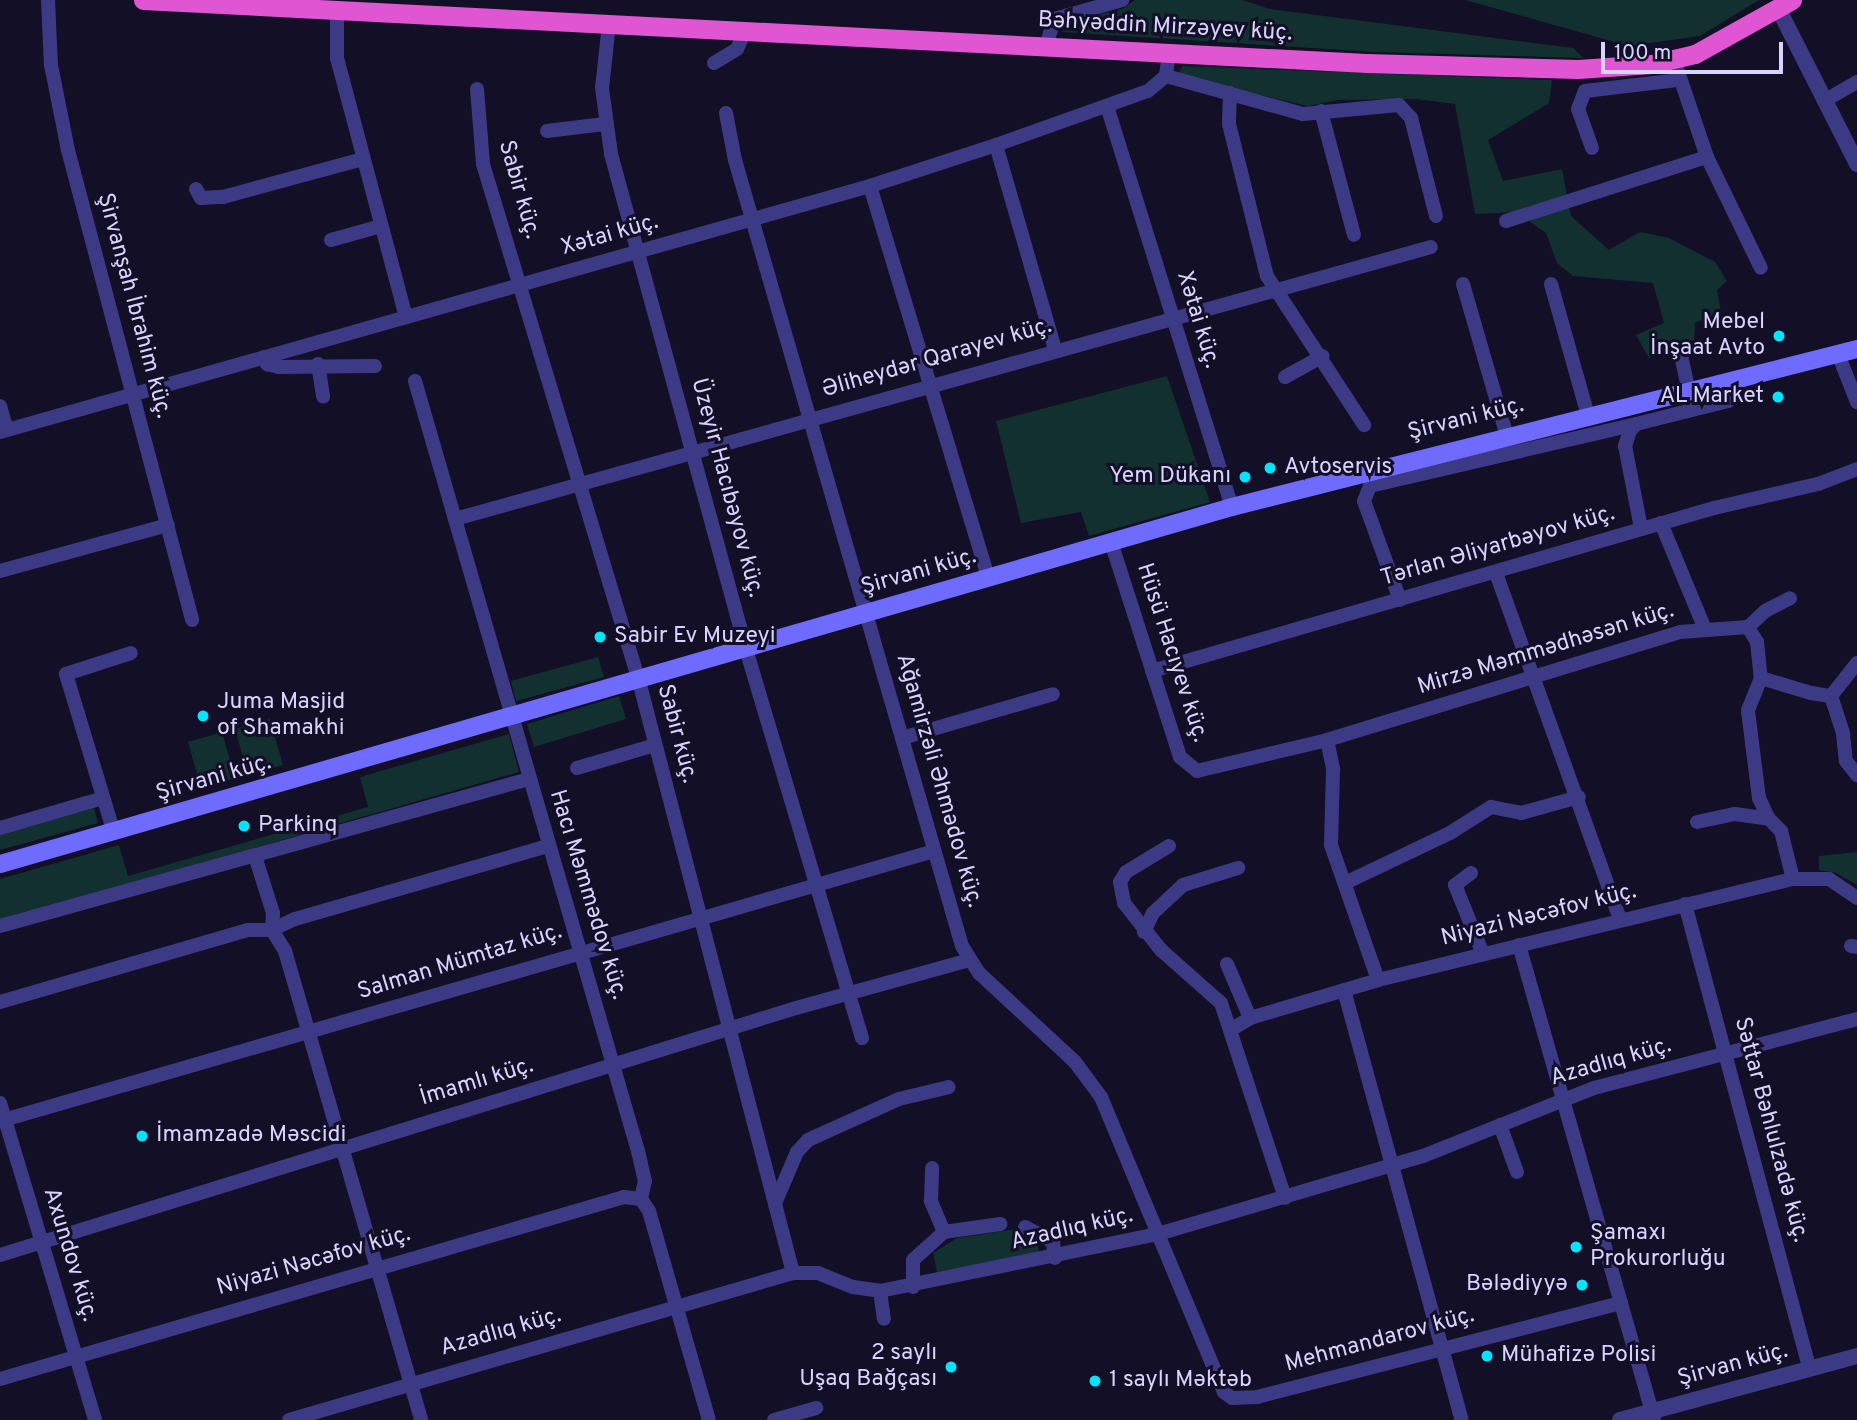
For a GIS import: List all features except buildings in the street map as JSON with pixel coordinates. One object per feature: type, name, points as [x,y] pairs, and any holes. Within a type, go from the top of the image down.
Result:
[{"type":"highway","name":"Bəhyəddin Mirzəyev küç.","points":[[143,0],[1169,53],[1578,69],[1674,60],[1713,46],[1785,4]]},
{"type":"main road","name":"Şirvani küç.","points":[[0,864],[512,718],[1232,507],[1857,349]]},
{"type":"street","name":"Şirvanşah İbrahim küç.","points":[[48,0],[51,65],[68,150],[192,620]]},
{"type":"street","points":[[1046,46],[1054,19],[1122,0]]},
{"type":"street","points":[[1785,4],[1824,101],[1857,164]]},
{"type":"street","points":[[337,10],[335,47],[406,317]]},
{"type":"street","name":"Üzeyir Hacıbəyov küç.","points":[[609,24],[602,88],[605,124],[746,649],[862,1038]]},
{"type":"street","points":[[714,63],[737,49],[745,31]]},
{"type":"street","points":[[1169,53],[1167,76],[1303,114],[1388,104],[1406,110],[1436,216]]},
{"type":"street","points":[[1674,60],[1707,157],[1761,268]]},
{"type":"street","name":"Xətai küç.","points":[[3,431],[870,186],[1148,91],[1167,76]]},
{"type":"street","points":[[1592,149],[1578,108],[1585,91],[1679,80]]},
{"type":"street","points":[[1824,101],[1857,82]]},
{"type":"street","name":"Sabir küç.","points":[[477,89],[483,164],[582,482],[639,681],[793,1273]]},
{"type":"street","points":[[1230,93],[1229,124],[1261,258],[1274,291],[1323,356],[1364,425]]},
{"type":"street","name":"Xətai küç.","points":[[1107,106],[1232,507]]},
{"type":"street","points":[[1321,111],[1354,235]]},
{"type":"street","name":"Ağamirzəli Əhmədov küç.","points":[[726,113],[752,219],[809,419],[934,851],[969,960],[1063,1049],[1093,1084],[1158,1234],[1213,1371],[1232,1398]]},
{"type":"street","points":[[547,131],[605,124]]},
{"type":"street","points":[[996,145],[1055,349]]},
{"type":"street","points":[[1506,221],[1707,157]]},
{"type":"street","points":[[196,188],[201,198],[223,197],[363,159]]},
{"type":"street","points":[[870,186],[988,578]]},
{"type":"street","points":[[331,240],[381,226]]},
{"type":"street","name":"Əliheydər Qarayev küç.","points":[[455,519],[1055,349],[1431,247]]},
{"type":"street","points":[[1463,284],[1507,436]]},
{"type":"street","points":[[1551,284],[1588,416]]},
{"type":"street","points":[[1680,351],[1689,393]]},
{"type":"street","points":[[1838,354],[1857,402]]},
{"type":"street","points":[[1285,377],[1323,356]]},
{"type":"street","points":[[264,358],[267,364],[279,367],[318,364],[375,366]]},
{"type":"street","points":[[318,364],[323,397]]},
{"type":"street","name":"Hacı Məmmədov küç.","points":[[415,381],[613,1065],[645,1181],[641,1199],[649,1211],[709,1420]]},
{"type":"street","points":[[1399,600],[1364,501],[1370,486],[1719,405],[1735,395],[1738,381]]},
{"type":"street","points":[[0,406],[3,431]]},
{"type":"street","points":[[1636,424],[1625,446],[1641,528]]},
{"type":"street","name":"Tərlan Əliyarbəyov küç.","points":[[1152,671],[1496,573],[1641,528],[1807,487],[1857,469]]},
{"type":"street","points":[[1661,523],[1705,629]]},
{"type":"street","points":[[0,571],[168,525]]},
{"type":"street","name":"Hüsü Hacıyev küç.","points":[[1111,542],[1180,757],[1197,771]]},
{"type":"street","points":[[1496,573],[1532,678],[1579,797],[1620,920]]},
{"type":"street","points":[[1790,598],[1765,611],[1748,627],[1757,642],[1761,678],[1748,711],[1759,798],[1769,819],[1781,831],[1793,879]]},
{"type":"street","name":"Mirzə Məmmədhəsən küç.","points":[[1197,771],[1327,740],[1532,678],[1635,643],[1705,629],[1748,627]]},
{"type":"street","points":[[114,833],[66,674],[131,653]]},
{"type":"street","points":[[1831,696],[1857,663]]},
{"type":"street","points":[[1761,678],[1831,696]]},
{"type":"street","points":[[902,738],[1054,694]]},
{"type":"street","points":[[1831,696],[1843,734],[1846,761],[1857,775]]},
{"type":"street","points":[[1327,740],[1333,769],[1331,845],[1378,980]]},
{"type":"street","points":[[578,768],[655,745]]},
{"type":"street","points":[[0,926],[529,779]]},
{"type":"street","points":[[1345,883],[1458,829],[1491,807],[1521,813],[1579,797]]},
{"type":"street","points":[[0,828],[103,798]]},
{"type":"street","points":[[1697,822],[1735,814],[1769,819]]},
{"type":"street","points":[[0,1002],[248,930],[272,930],[295,919],[548,846]]},
{"type":"street","points":[[1169,846],[1136,862],[1120,881],[1124,903],[1144,932],[1214,994],[1232,1029],[1285,1198]]},
{"type":"street","name":"Salman Mümtaz küç.","points":[[2,1120],[934,851]]},
{"type":"street","points":[[255,856],[273,913],[272,930],[285,951],[421,1420]]},
{"type":"street","points":[[1144,932],[1153,913],[1183,885],[1238,868]]},
{"type":"street","points":[[1471,873],[1455,886],[1483,954]]},
{"type":"street","name":"Niyazi Nəcəfov küç.","points":[[1232,1029],[1250,1018],[1378,980],[1793,879],[1829,879],[1857,898]]},
{"type":"street","name":"Səttar Bəhlulzadə küç.","points":[[1685,904],[1809,1368]]},
{"type":"street","points":[[1519,945],[1653,1416]]},
{"type":"street","name":"İmamlı küç.","points":[[0,1255],[850,992],[969,960]]},
{"type":"street","points":[[1227,964],[1250,1018]]},
{"type":"street","points":[[1344,990],[1462,1420]]},
{"type":"street","name":"Azadlıq küç.","points":[[289,1420],[793,1273],[818,1273],[853,1287],[880,1291],[913,1287],[1055,1258],[1158,1234],[1392,1166],[1562,1099],[1857,1019]]},
{"type":"street","points":[[776,1201],[797,1152],[808,1140],[899,1099],[949,1087]]},
{"type":"street","name":"Axundov küç.","points":[[0,1103],[2,1120],[95,1420]]},
{"type":"street","points":[[1500,1125],[1517,1172]]},
{"type":"street","points":[[932,1168],[931,1201],[944,1232]]},
{"type":"street","name":"Niyazi Nəcəfov küç.","points":[[0,1379],[376,1267],[624,1197],[641,1199]]},
{"type":"street","points":[[913,1287],[913,1261],[944,1232],[1000,1224]]},
{"type":"street","points":[[1025,1227],[1053,1242],[1055,1258]]},
{"type":"street","points":[[880,1291],[884,1320]]},
{"type":"street","name":"Mehmandarov küç.","points":[[1232,1398],[1256,1397],[1620,1303]]},
{"type":"street","name":"Şirvan küç.","points":[[1620,1420],[1653,1416],[1857,1356]]},
{"type":"street","points":[[774,1420],[816,1408]]},
{"type":"green space","points":[[1135,0],[1242,0],[1270,9],[1573,48],[1583,58],[1375,52],[1062,32],[1069,21],[1122,9]]},
{"type":"green space","points":[[1465,0],[1759,0],[1700,36],[1629,46]]},
{"type":"green space","points":[[1182,66],[1552,80],[1549,103],[1488,140],[1503,181],[1562,169],[1571,216],[1609,250],[1640,232],[1669,238],[1715,262],[1727,281],[1717,290],[1721,312],[1695,323],[1694,340],[1649,358],[1636,335],[1664,323],[1653,283],[1573,276],[1557,263],[1546,233],[1516,212],[1475,214],[1455,104],[1416,99],[1338,100],[1308,106],[1178,76]]},
{"type":"green space","points":[[1167,376],[1210,502],[1089,536],[1081,512],[1021,523],[996,421]]},
{"type":"green space","points":[[598,657],[604,677],[516,701],[511,681]]},
{"type":"green space","points":[[619,696],[626,719],[534,747],[527,724]]},
{"type":"green space","points":[[270,719],[283,765],[248,775],[235,729]]},
{"type":"green space","points":[[222,732],[235,778],[201,788],[188,742]]},
{"type":"green space","points":[[509,734],[519,772],[0,921],[0,879],[119,845],[128,876],[368,807],[360,777]]},
{"type":"green space","points":[[94,808],[98,823],[0,850],[0,834]]},
{"type":"green space","points":[[1857,852],[1857,885],[1836,873],[1819,870],[1819,856]]},
{"type":"green space","points":[[1017,1229],[1039,1239],[1038,1254],[937,1272],[933,1253],[957,1238]]},
{"type":"place","name":"Mebel İnşaat Avto","points":[[1779,336]]},
{"type":"place","name":"AL Market","points":[[1778,397]]},
{"type":"place","name":"Avtoservis","points":[[1270,468]]},
{"type":"place","name":"Yem Dükanı","points":[[1245,477]]},
{"type":"place","name":"Sabir Ev Muzeyi","points":[[600,637]]},
{"type":"place","name":"Juma Masjid of Shamakhi","points":[[203,716]]},
{"type":"place","name":"Parkinq","points":[[244,826]]},
{"type":"place","name":"İmamzadə Məscidi","points":[[142,1136]]},
{"type":"place","name":"Şamaxı Prokurorluğu","points":[[1576,1247]]},
{"type":"place","name":"Bələdiyyə","points":[[1582,1285]]},
{"type":"place","name":"Mühafizə Polisi","points":[[1487,1356]]},
{"type":"place","name":"2 saylı Uşaq Bağçası","points":[[951,1367]]},
{"type":"place","name":"1 saylı Məktəb","points":[[1095,1381]]}]
